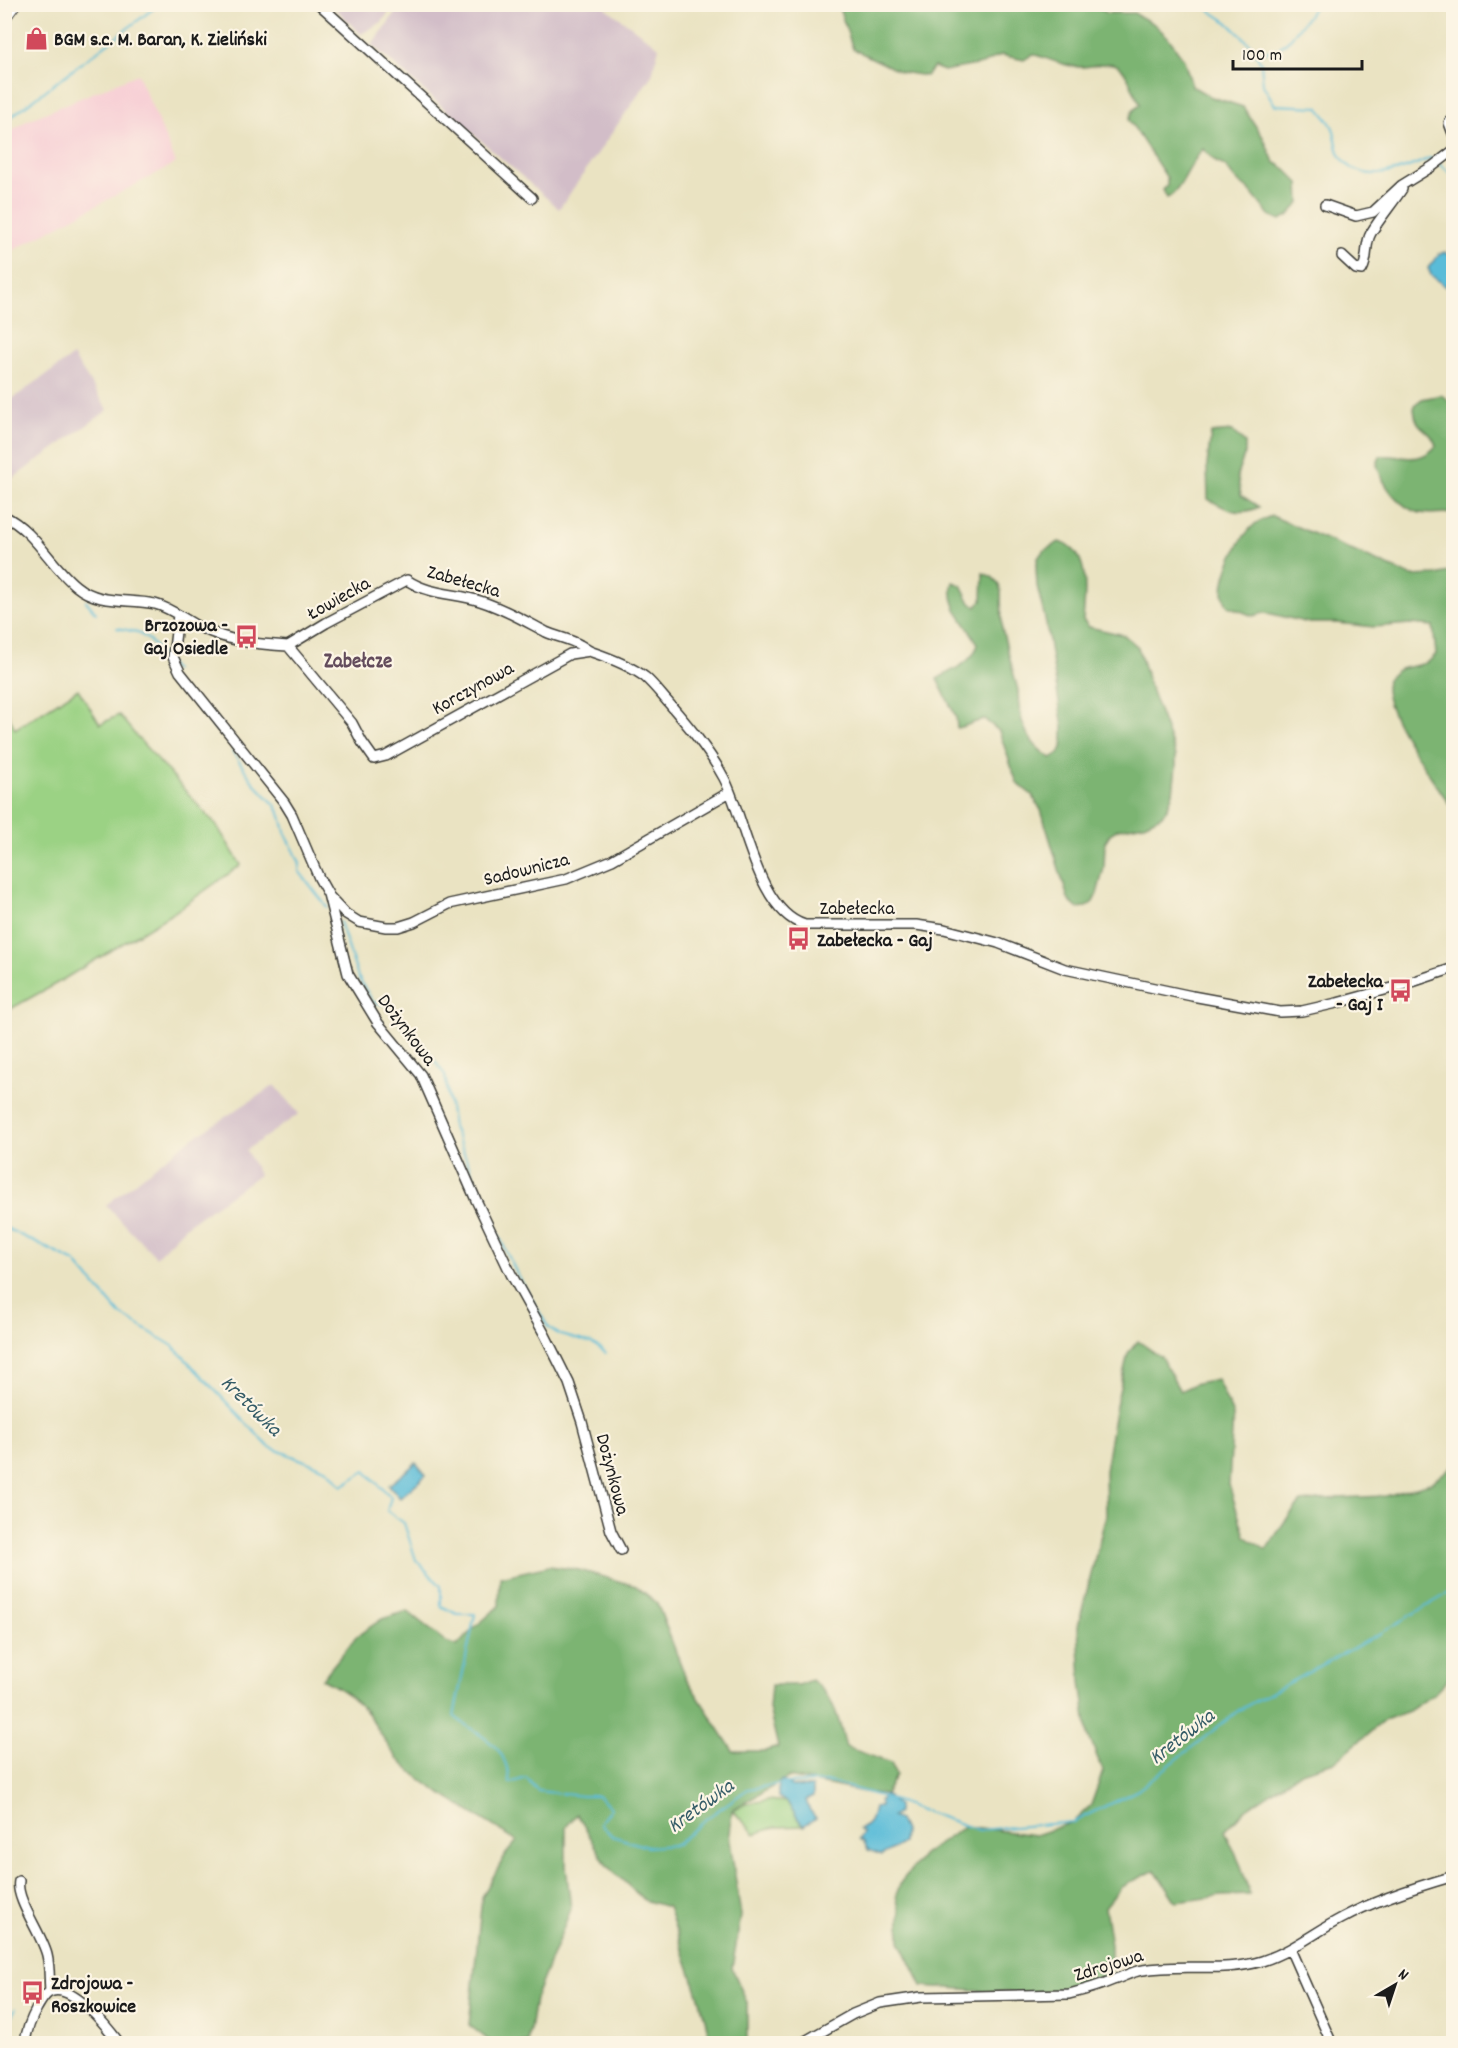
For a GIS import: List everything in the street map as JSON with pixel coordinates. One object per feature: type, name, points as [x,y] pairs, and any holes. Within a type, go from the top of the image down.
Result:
[{"type":"main road","points":[[4,16],[13,4]]},
{"type":"street","points":[[319,4],[532,198]]},
{"type":"street","points":[[1454,116],[1449,123],[1454,136]]},
{"type":"street","points":[[1325,204],[1356,216],[1373,212],[1407,182],[1454,150]]},
{"type":"street","points":[[1342,256],[1356,269],[1362,270],[1366,263],[1367,243],[1371,233],[1407,182]]},
{"type":"street","points":[[4,516],[23,528],[57,568],[84,592],[117,601],[154,604],[198,627],[243,643],[288,646]]},
{"type":"street","name":"Łowiecka","points":[[288,646],[406,580]]},
{"type":"street","name":"Zabełecka","points":[[406,580],[431,592],[458,595],[486,602],[548,633],[618,662],[646,678],[667,701],[723,777],[767,890],[782,911],[794,921],[805,925],[916,925],[944,929],[998,943],[1065,969],[1280,1012],[1302,1011],[1337,1003],[1454,968]]},
{"type":"street","name":"Dożynkowa","points":[[177,615],[173,657],[180,672],[292,815],[328,894],[348,974],[378,1023],[422,1075],[501,1254],[569,1383],[582,1422],[611,1531],[621,1550]]},
{"type":"street","name":"Korczynowa","points":[[288,646],[352,723],[365,748],[374,759],[386,756],[570,654],[590,651]]},
{"type":"street","name":"Sadownicza","points":[[328,894],[345,914],[359,922],[398,927],[414,922],[449,904],[566,879],[612,860],[730,792]]},
{"type":"street","name":"Zdrojowa","points":[[800,2043],[853,2014],[879,2004],[921,1997],[1070,1994],[1141,1970],[1236,1967],[1261,1961],[1290,1949],[1357,1911],[1429,1883],[1454,1876]]},
{"type":"street","points":[[19,1881],[19,1894],[47,1953],[50,1970],[50,1992],[33,2015],[25,2043]]},
{"type":"street","points":[[1290,1949],[1332,2043]]},
{"type":"street","points":[[50,1992],[59,1992],[78,1999],[103,2021],[120,2043]]},
{"type":"shaded area","points":[[332,5],[394,5],[382,22],[361,34]]},
{"type":"shaded area","points":[[401,5],[602,5],[659,47],[652,75],[559,209],[372,45]]},
{"type":"shaded area","points":[[138,74],[176,163],[17,248],[5,258],[5,135],[28,120]]},
{"type":"shaded area","points":[[73,356],[108,410],[5,484],[5,404]]},
{"type":"shaded area","points":[[275,1085],[299,1114],[246,1150],[259,1175],[186,1226],[156,1257],[106,1205],[188,1141]]},
{"type":"green space","points":[[838,5],[1094,5],[1107,13],[1134,13],[1154,24],[1168,37],[1184,60],[1192,86],[1209,96],[1243,107],[1263,137],[1274,162],[1283,167],[1299,183],[1300,203],[1288,216],[1280,220],[1269,215],[1249,190],[1234,178],[1225,166],[1216,162],[1203,149],[1177,189],[1167,198],[1163,190],[1167,186],[1167,178],[1129,120],[1132,112],[1140,104],[1126,74],[1116,65],[1106,63],[1077,67],[1033,54],[1024,60],[1001,55],[982,64],[944,71],[934,67],[926,76],[901,72],[853,49]]},
{"type":"green space","points":[[1441,395],[1453,403],[1453,514],[1420,513],[1405,506],[1392,494],[1377,465],[1380,456],[1409,458],[1423,456],[1436,446],[1430,435],[1419,425],[1414,405],[1422,399]]},
{"type":"green space","points":[[1232,431],[1245,443],[1245,453],[1237,475],[1241,495],[1259,507],[1252,510],[1239,512],[1227,509],[1208,499],[1207,465],[1211,433]]},
{"type":"green space","points":[[1272,516],[1411,576],[1436,575],[1453,571],[1453,810],[1398,725],[1386,690],[1389,678],[1399,669],[1425,663],[1436,654],[1433,626],[1410,624],[1374,627],[1309,623],[1264,613],[1253,616],[1227,605],[1223,590],[1237,547],[1255,524]]},
{"type":"green space","points":[[1059,542],[1070,547],[1082,564],[1085,586],[1083,620],[1089,627],[1124,635],[1138,647],[1176,756],[1173,793],[1167,809],[1161,816],[1144,824],[1118,829],[1110,834],[1105,842],[1104,868],[1097,894],[1093,902],[1086,907],[1077,908],[1069,901],[1041,810],[1032,795],[1017,783],[999,731],[985,720],[957,728],[956,717],[937,679],[967,661],[978,644],[952,599],[953,582],[961,585],[969,601],[976,607],[982,601],[983,573],[992,577],[998,583],[1001,591],[1002,629],[1018,690],[1025,729],[1042,752],[1051,758],[1059,754],[1063,745],[1063,727],[1046,623],[1037,586],[1036,568],[1038,558],[1043,551]]},
{"type":"green space","points":[[78,689],[100,724],[119,715],[217,826],[241,865],[173,913],[5,1012],[5,707],[15,729]]},
{"type":"green space","points":[[1138,1341],[1161,1357],[1180,1391],[1197,1383],[1217,1379],[1233,1415],[1229,1485],[1245,1536],[1266,1550],[1301,1502],[1386,1496],[1430,1483],[1453,1466],[1453,1674],[1434,1694],[1409,1711],[1385,1720],[1334,1762],[1301,1772],[1245,1810],[1225,1831],[1241,1866],[1250,1895],[1176,1902],[1155,1870],[1121,1887],[1105,1907],[1111,1945],[1111,1981],[1029,1994],[922,1986],[900,1941],[900,1913],[896,1895],[901,1882],[923,1855],[965,1826],[1035,1835],[1073,1822],[1091,1805],[1103,1771],[1088,1735],[1081,1681],[1078,1626],[1106,1515],[1105,1471],[1116,1405],[1128,1353]]},
{"type":"green space","points":[[549,1566],[579,1570],[636,1586],[657,1603],[686,1678],[733,1751],[765,1751],[778,1747],[769,1708],[771,1685],[798,1685],[811,1680],[831,1702],[846,1747],[891,1763],[896,1775],[885,1794],[869,1793],[789,1777],[732,1810],[729,1834],[741,1916],[732,1968],[747,2003],[747,2043],[711,2043],[700,2000],[668,1907],[644,1900],[607,1866],[577,1814],[566,1827],[566,1866],[571,1909],[535,1999],[528,2043],[492,2043],[469,2025],[482,1897],[506,1854],[517,1841],[429,1786],[392,1752],[371,1718],[357,1702],[322,1679],[357,1636],[382,1619],[407,1611],[446,1642],[457,1646],[499,1606],[500,1577]]},
{"type":"green space","points":[[768,1800],[787,1802],[803,1826],[775,1827],[755,1834],[732,1810],[746,1804]]},
{"type":"water","points":[[1445,252],[1453,258],[1453,292],[1431,275],[1428,268],[1439,254]]},
{"type":"water","points":[[416,1463],[426,1475],[400,1498],[389,1485]]},
{"type":"water","points":[[781,1780],[792,1786],[813,1787],[813,1797],[806,1800],[816,1818],[803,1826],[787,1802],[778,1797]]},
{"type":"water","points":[[885,1794],[898,1806],[898,1813],[892,1817],[899,1820],[904,1831],[903,1843],[882,1855],[868,1850],[864,1842],[859,1839],[863,1833],[859,1829],[868,1824],[874,1807],[880,1806],[880,1801]]},
{"type":"waterway","points":[[1104,4],[1201,5],[1227,22],[1252,46],[1261,63],[1263,85],[1275,105],[1318,107],[1333,128],[1340,155],[1350,167],[1372,174],[1396,171],[1430,158],[1434,161]]},
{"type":"waterway","points":[[1257,54],[1278,49],[1291,38],[1317,4]]},
{"type":"waterway","points":[[4,122],[157,6]]},
{"type":"waterway","points":[[1439,164],[1452,174],[1454,181]]},
{"type":"waterway","points":[[86,601],[96,613]]},
{"type":"waterway","points":[[117,628],[137,632],[149,640],[174,670]]},
{"type":"waterway","points":[[201,706],[215,729]]},
{"type":"waterway","points":[[232,751],[253,782],[275,805],[300,863],[299,871],[327,907]]},
{"type":"waterway","points":[[340,922],[358,977],[373,1002],[388,1005]]},
{"type":"waterway","points":[[399,1024],[422,1043],[445,1075],[453,1127],[486,1207]]},
{"type":"waterway","points":[[489,1215],[517,1274],[548,1327],[560,1335],[592,1343],[606,1353]]},
{"type":"waterway","name":"Kretówka","points":[[4,1227],[75,1262],[120,1314],[173,1346],[269,1447],[328,1470],[342,1486],[365,1471],[391,1497],[387,1511],[404,1523],[416,1560],[441,1586],[441,1606],[457,1614],[475,1614],[454,1716],[491,1742],[497,1749],[503,1758],[510,1783],[526,1778],[538,1791],[598,1796],[611,1808],[600,1823],[612,1836],[647,1847],[676,1845],[707,1818],[748,1789],[787,1783],[829,1782],[884,1797]]},
{"type":"waterway","name":"Kretówka","points":[[890,1799],[978,1830],[1073,1822],[1138,1790],[1239,1710],[1381,1633],[1454,1590]]},
{"type":"waterway","points":[[4,2028],[16,2008]]},
{"type":"place","name":"BGM s.c. M. Baran, K. Zieliński","points":[[36,38]]},
{"type":"place","name":"Brzozowa - Gaj Osiedle","points":[[246,636]]},
{"type":"place","name":"Zabełecka - Gaj","points":[[799,939]]},
{"type":"place","name":"Zabełecka - Gaj I","points":[[1401,991]]},
{"type":"place","name":"Zdrojowa - Roszkowice","points":[[33,1993]]},
{"type":"district","name":"Zabełcze","points":[[358,660]]}]
